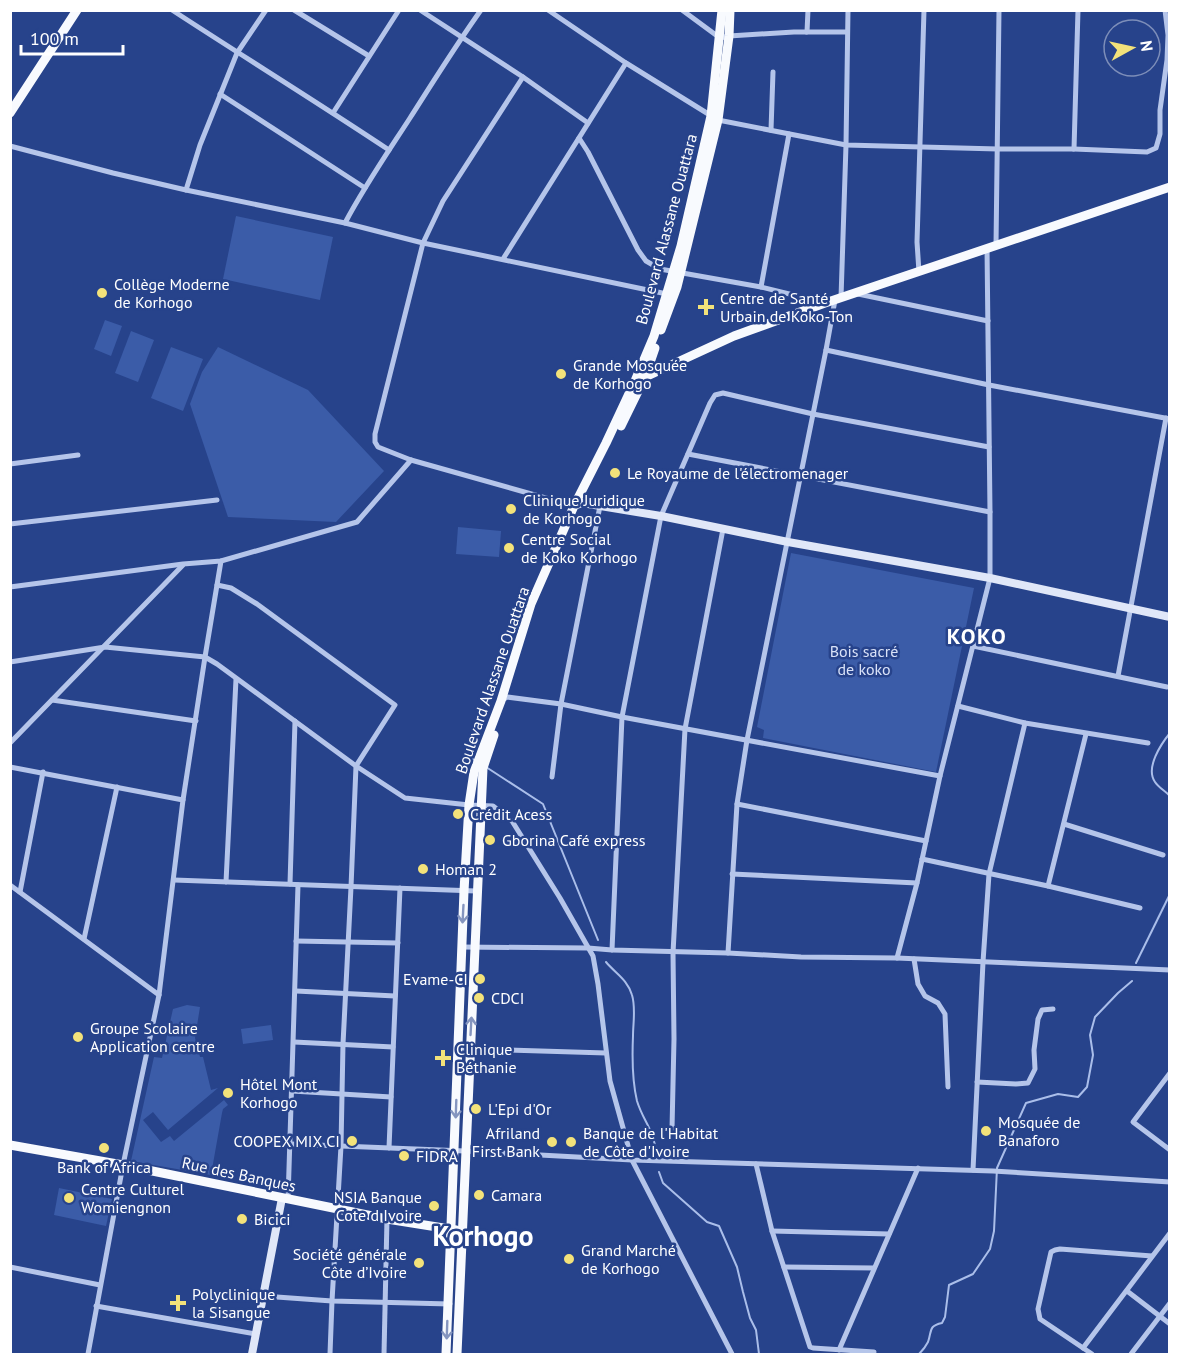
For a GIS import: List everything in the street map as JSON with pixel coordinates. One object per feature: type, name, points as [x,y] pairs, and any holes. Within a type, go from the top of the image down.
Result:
[{"type":"main road","name":"Boulevard Alassane Ouattara","points":[[722,10],[724,37]]},
{"type":"main road","name":"Boulevard Alassane Ouattara","points":[[578,505],[645,377],[677,272],[714,118],[724,37],[730,10]]},
{"type":"main road","points":[[10,113],[74,11]]},
{"type":"main road","points":[[635,381],[734,336],[853,293],[1170,187]]},
{"type":"main road","name":"Boulevard Alassane Ouattara","points":[[446,1354],[461,947],[469,805],[474,772],[482,761],[504,699],[514,681],[544,585],[635,381],[670,295]]},
{"type":"main road","name":"Boulevard Alassane Ouattara","points":[[457,1354],[482,761]]},
{"type":"main road","name":"Rue des Banques","points":[[10,1144],[387,1219],[462,1231]]},
{"type":"street","points":[[172,10],[389,150]]},
{"type":"street","points":[[186,190],[200,145],[237,52],[266,10]]},
{"type":"street","points":[[294,10],[369,56]]},
{"type":"street","points":[[333,112],[399,10]]},
{"type":"street","points":[[420,10],[523,77],[588,123]]},
{"type":"street","points":[[345,223],[389,150],[481,10]]},
{"type":"street","points":[[548,10],[626,63],[714,118],[846,145],[1147,152],[1156,148],[1160,134],[1160,110],[1167,60],[1168,35],[1165,10]]},
{"type":"street","points":[[682,10],[724,37],[847,32]]},
{"type":"street","points":[[807,32],[808,10]]},
{"type":"street","points":[[728,953],[737,804],[747,740],[826,350],[834,300],[846,145],[848,10]]},
{"type":"street","points":[[919,272],[917,242],[924,10]]},
{"type":"street","points":[[897,958],[990,578],[988,321],[998,149],[999,10]]},
{"type":"street","points":[[1074,149],[1078,10]]},
{"type":"street","points":[[503,259],[626,63]]},
{"type":"street","points":[[771,130],[773,72]]},
{"type":"street","points":[[523,77],[443,201],[423,243],[375,434],[378,447],[411,460],[578,505],[600,506],[661,516],[788,542],[990,578],[1170,617]]},
{"type":"street","points":[[220,94],[365,188]]},
{"type":"street","points":[[761,287],[789,134]]},
{"type":"street","points":[[579,138],[646,261],[660,269],[834,300]]},
{"type":"street","points":[[10,146],[186,190],[670,295]]},
{"type":"street","points":[[853,293],[988,321]]},
{"type":"street","points":[[826,350],[989,385],[1168,419],[1118,676]]},
{"type":"street","points":[[612,950],[622,717],[661,516],[715,395],[723,393],[813,414],[989,447]]},
{"type":"street","points":[[688,454],[990,512]]},
{"type":"street","points":[[10,464],[78,455]]},
{"type":"street","points":[[10,587],[221,561],[357,522],[411,460]]},
{"type":"street","points":[[10,524],[217,500]]},
{"type":"street","points":[[552,777],[561,704],[600,506]]},
{"type":"street","points":[[672,1129],[674,952],[685,729],[723,529]]},
{"type":"street","points":[[88,1354],[123,1165],[159,994],[183,800],[221,561]]},
{"type":"street","points":[[10,743],[183,564]]},
{"type":"street","points":[[218,585],[231,588],[257,604],[395,705],[356,766],[345,993],[341,1146],[330,1354]]},
{"type":"street","points":[[973,646],[1167,687]]},
{"type":"street","points":[[10,662],[105,647],[205,657],[356,766],[405,798],[493,806],[512,821],[593,956],[610,1081],[632,1160],[732,1354]]},
{"type":"street","points":[[226,882],[236,679]]},
{"type":"street","points":[[504,699],[561,704],[940,776]]},
{"type":"street","points":[[52,700],[196,721]]},
{"type":"street","points":[[958,706],[1025,723],[1148,743]]},
{"type":"street","points":[[290,884],[295,721]]},
{"type":"street","points":[[973,1170],[989,874],[1025,723]]},
{"type":"street","points":[[1048,886],[1086,734]]},
{"type":"street","points":[[10,767],[183,800]]},
{"type":"street","points":[[20,892],[43,772]]},
{"type":"street","points":[[84,939],[117,787]]},
{"type":"street","points":[[737,804],[926,841]]},
{"type":"street","points":[[1064,824],[1163,855]]},
{"type":"street","points":[[922,859],[1048,886],[1140,909]]},
{"type":"street","points":[[732,874],[917,883]]},
{"type":"street","points":[[174,880],[476,891]]},
{"type":"street","points":[[10,885],[159,994]]},
{"type":"street","points":[[252,1354],[285,1199],[291,1144],[298,885]]},
{"type":"street","points":[[389,1148],[400,888]]},
{"type":"street","points":[[296,941],[398,944]]},
{"type":"street","points":[[461,947],[588,948],[801,957],[897,958],[1170,970]]},
{"type":"street","points":[[914,959],[918,984],[926,996],[938,1003],[945,1014],[948,1087]]},
{"type":"street","points":[[296,991],[395,996]]},
{"type":"street","points":[[976,1083],[1028,1083],[1035,1068],[1034,1050],[1038,1019],[1042,1010],[1053,1009]]},
{"type":"street","points":[[294,1042],[393,1047]]},
{"type":"street","points":[[459,1047],[606,1053]]},
{"type":"street","points":[[1170,1073],[1133,1122],[1170,1150]]},
{"type":"street","points":[[292,1091],[391,1096]]},
{"type":"street","points":[[291,1144],[632,1160],[918,1167],[1169,1182]]},
{"type":"street","points":[[756,1164],[772,1231],[810,1347],[874,1352]]},
{"type":"street","points":[[839,1350],[918,1167]]},
{"type":"street","points":[[384,1354],[387,1219]]},
{"type":"street","points":[[772,1231],[889,1234]]},
{"type":"street","points":[[1083,1348],[1170,1233]]},
{"type":"street","points":[[1092,1354],[1040,1319],[1038,1309],[1052,1252],[1060,1249],[1152,1256]]},
{"type":"street","points":[[10,1267],[100,1285]]},
{"type":"street","points":[[784,1267],[874,1268]]},
{"type":"street","points":[[1126,1291],[1170,1324]]},
{"type":"street","points":[[263,1296],[332,1301],[459,1305]]},
{"type":"street","points":[[1131,1354],[1170,1303]]},
{"type":"street","points":[[96,1306],[256,1334]]},
{"type":"green space","points":[[236,216],[333,237],[320,300],[223,279]]},
{"type":"green space","points":[[105,320],[122,326],[111,356],[94,349]]},
{"type":"green space","points":[[131,331],[154,340],[138,382],[115,373]]},
{"type":"green space","points":[[171,347],[203,359],[183,411],[151,398]]},
{"type":"green space","points":[[218,347],[308,390],[384,471],[336,522],[228,517],[190,404],[202,372]]},
{"type":"green space","points":[[458,527],[501,531],[499,557],[456,554]]},
{"type":"green space","name":"Bois sacré de koko","points":[[791,553],[974,588],[936,772],[763,738],[764,730],[757,727]]},
{"type":"green space","points":[[187,1005],[200,1007],[195,1038],[200,1057],[203,1057],[211,1090],[218,1088],[168,1130],[153,1112],[143,1120],[161,1142],[170,1136],[174,1141],[224,1100],[228,1105],[222,1113],[211,1175],[131,1161],[154,1057],[162,1058],[173,1009]]},
{"type":"green space","points":[[271,1025],[273,1040],[243,1044],[241,1029]]},
{"type":"green space","points":[[59,1188],[112,1199],[106,1226],[54,1215]]},
{"type":"waterway","points":[[1170,733],[1159,750],[1152,770],[1155,782],[1170,796]]},
{"type":"waterway","points":[[466,755],[476,761]]},
{"type":"waterway","points":[[486,767],[543,804],[598,940]]},
{"type":"waterway","points":[[1136,963],[1170,894]]},
{"type":"waterway","points":[[606,962],[624,981],[632,995],[634,1085],[639,1108],[651,1132],[656,1154]]},
{"type":"waterway","points":[[919,1354],[928,1342],[932,1327],[942,1323],[945,1317],[949,1285],[973,1274],[990,1249],[994,1231],[997,1168],[1026,1103],[1058,1094],[1078,1097],[1087,1087],[1093,1055],[1090,1035],[1095,1017],[1132,981]]},
{"type":"waterway","points":[[659,1172],[663,1183],[707,1222],[719,1226],[737,1267],[750,1318],[756,1330],[759,1354]]},
{"type":"place","name":"Collège Moderne de Korhogo","points":[[102,293]]},
{"type":"place","name":"Centre de Santé Urbain de Koko-Ton","points":[[706,307]]},
{"type":"place","name":"Grande Mosquée de Korhogo","points":[[561,374]]},
{"type":"place","name":"Le Royaume de l'électromenager","points":[[615,473]]},
{"type":"place","name":"Clinique Juridique de Korhogo","points":[[511,509]]},
{"type":"place","name":"Centre Social de Koko Korhogo","points":[[509,548]]},
{"type":"place","name":"Crédit Acess","points":[[458,814]]},
{"type":"place","name":"Gborina Café express","points":[[490,840]]},
{"type":"place","name":"Homan 2","points":[[423,869]]},
{"type":"place","name":"Evame-CI","points":[[480,979]]},
{"type":"place","name":"CDCI","points":[[479,998]]},
{"type":"place","name":"Groupe Scolaire Application centre","points":[[78,1037]]},
{"type":"place","name":"Clinique Béthanie","points":[[443,1058]]},
{"type":"place","name":"Hôtel Mont Korhogo","points":[[228,1093]]},
{"type":"place","name":"L'Epi d'Or","points":[[476,1109]]},
{"type":"place","name":"Mosquée de Banaforo","points":[[986,1131]]},
{"type":"place","name":"COOPEX MIX CI","points":[[352,1141]]},
{"type":"place","name":"Afriland First Bank","points":[[552,1142]]},
{"type":"place","name":"Banque de l'Habitat de Côte d'Ivoire","points":[[571,1142]]},
{"type":"place","name":"Bank of Africa","points":[[104,1148]]},
{"type":"place","name":"FIDRA","points":[[404,1156]]},
{"type":"place","name":"Camara","points":[[479,1195]]},
{"type":"place","name":"Centre Culturel Womiengnon","points":[[69,1198]]},
{"type":"place","name":"NSIA Banque Cote d Ivoire","points":[[434,1206]]},
{"type":"place","name":"Bicici","points":[[242,1219]]},
{"type":"place","name":"Grand Marché de Korhogo","points":[[569,1259]]},
{"type":"place","name":"Société générale Côte d’Ivoire","points":[[419,1263]]},
{"type":"place","name":"Polyclinique la Sisangue","points":[[178,1303]]},
{"type":"district","name":"KOKO","points":[[977,636]]},
{"type":"district","name":"Korhogo","points":[[483,1235]]}]
